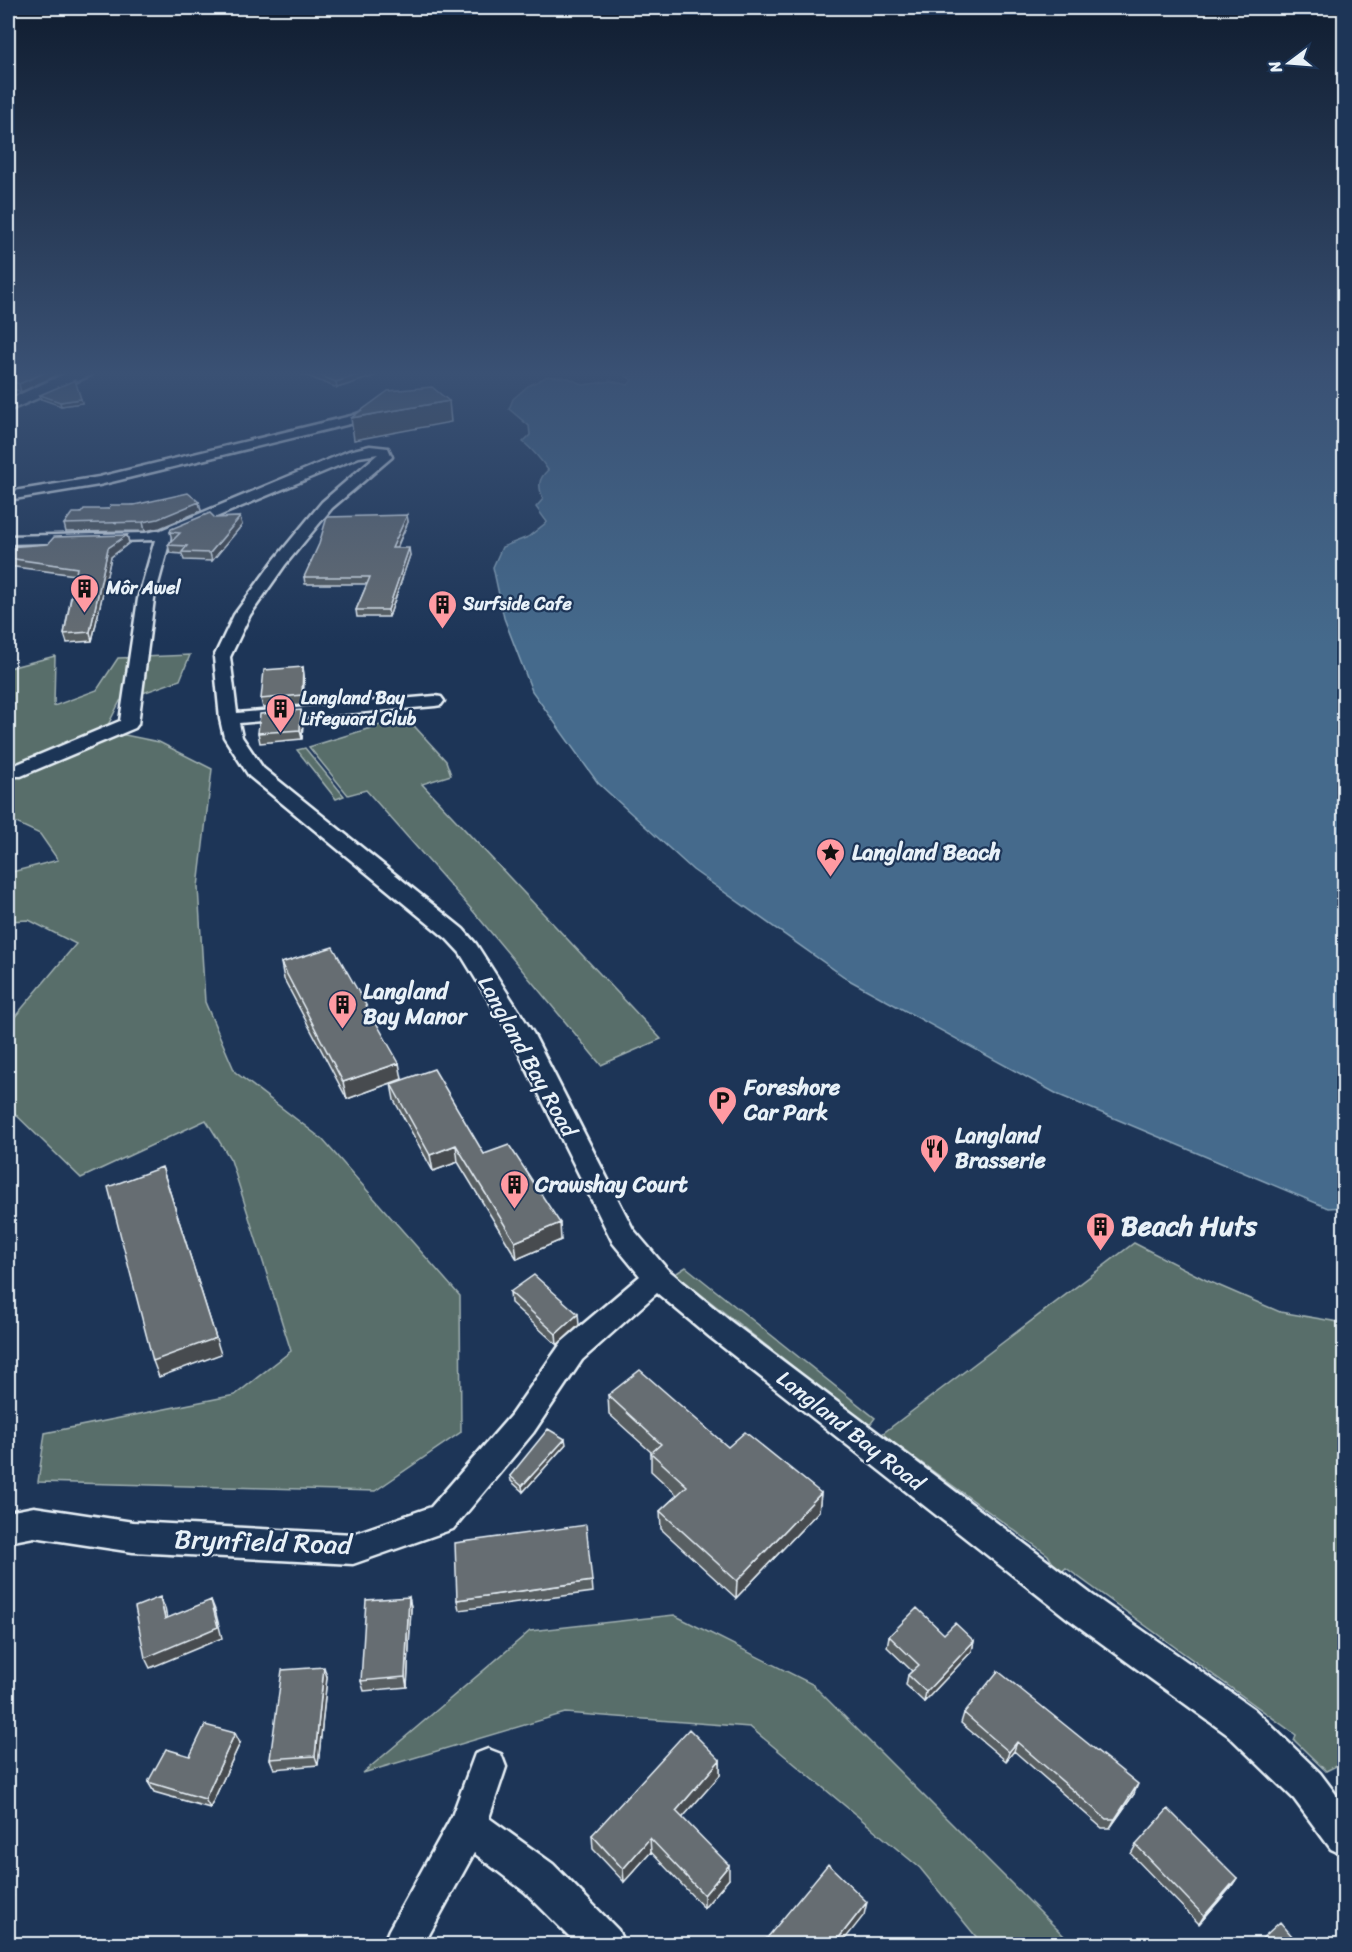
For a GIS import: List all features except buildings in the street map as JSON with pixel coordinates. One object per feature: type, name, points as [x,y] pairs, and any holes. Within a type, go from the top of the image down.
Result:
[{"type":"street","points":[[8,496],[99,481],[177,462]]},
{"type":"street","name":"Langland Bay Road","points":[[8,540],[145,537],[164,534],[335,462]]},
{"type":"street","name":"Langland Bay Road","points":[[379,462],[327,506],[242,615],[222,657],[233,736],[255,772],[455,934],[468,949],[521,1034],[623,1236],[657,1277],[720,1329],[1079,1606],[1241,1722],[1307,1786],[1344,1836]]},
{"type":"street","points":[[15,772],[129,724],[146,598],[164,534]]},
{"type":"street","points":[[229,719],[435,700]]},
{"type":"street","name":"Brynfield Road","points":[[8,1527],[34,1522],[133,1537],[353,1549],[442,1518],[522,1424],[572,1351],[657,1277]]},
{"type":"street","points":[[403,1944],[468,1825],[488,1767]]},
{"type":"street","points":[[468,1825],[539,1878],[604,1944]]},
{"type":"green space","points":[[190,655],[180,680],[120,701],[105,731],[159,742],[212,769],[198,887],[205,1002],[235,1072],[322,1139],[460,1296],[461,1432],[375,1491],[38,1482],[45,1433],[235,1395],[291,1351],[231,1160],[206,1120],[81,1178],[8,1107],[8,1025],[76,944],[29,920],[8,921],[8,873],[58,860],[40,834],[8,819],[8,666],[9,668],[55,656],[54,706],[97,690],[118,658]]},
{"type":"green space","points":[[406,717],[446,761],[451,775],[422,784],[661,1039],[601,1065],[473,911],[366,790],[348,795],[309,747]]},
{"type":"green space","points":[[305,748],[344,796],[336,799],[297,750]]},
{"type":"green space","points":[[1134,1243],[1206,1280],[1280,1312],[1344,1323],[1344,1770],[1338,1765],[1326,1771],[1294,1740],[1296,1735],[1066,1568],[1059,1574],[1048,1555],[882,1434]]},
{"type":"green space","points":[[686,1267],[875,1418],[869,1426],[675,1274]]},
{"type":"green space","points":[[674,1615],[812,1684],[1072,1944],[982,1944],[920,1868],[750,1727],[565,1713],[363,1773],[530,1631]]},
{"type":"water","points":[[542,462],[1344,462],[1344,1207],[1328,1208],[1059,1095],[849,980],[693,870],[598,783],[532,691],[504,618],[493,567],[502,547],[528,537],[547,522],[536,507],[543,499],[540,483],[542,476],[548,470]]},
{"type":"place","name":"Môr Awel","points":[[85,614]]},
{"type":"place","name":"Surfside Cafe","points":[[442,630]]},
{"type":"place","name":"Langland Bay Lifeguard Club","points":[[280,734]]},
{"type":"place","name":"Langland Beach","points":[[831,878]]},
{"type":"place","name":"Langland Bay Manor","points":[[342,1030]]},
{"type":"place","name":"Foreshore Car Park","points":[[723,1126]]},
{"type":"place","name":"Langland Brasserie","points":[[934,1174]]},
{"type":"place","name":"Crawshay Court","points":[[514,1210]]},
{"type":"place","name":"Beach Huts","points":[[1100,1252]]}]
